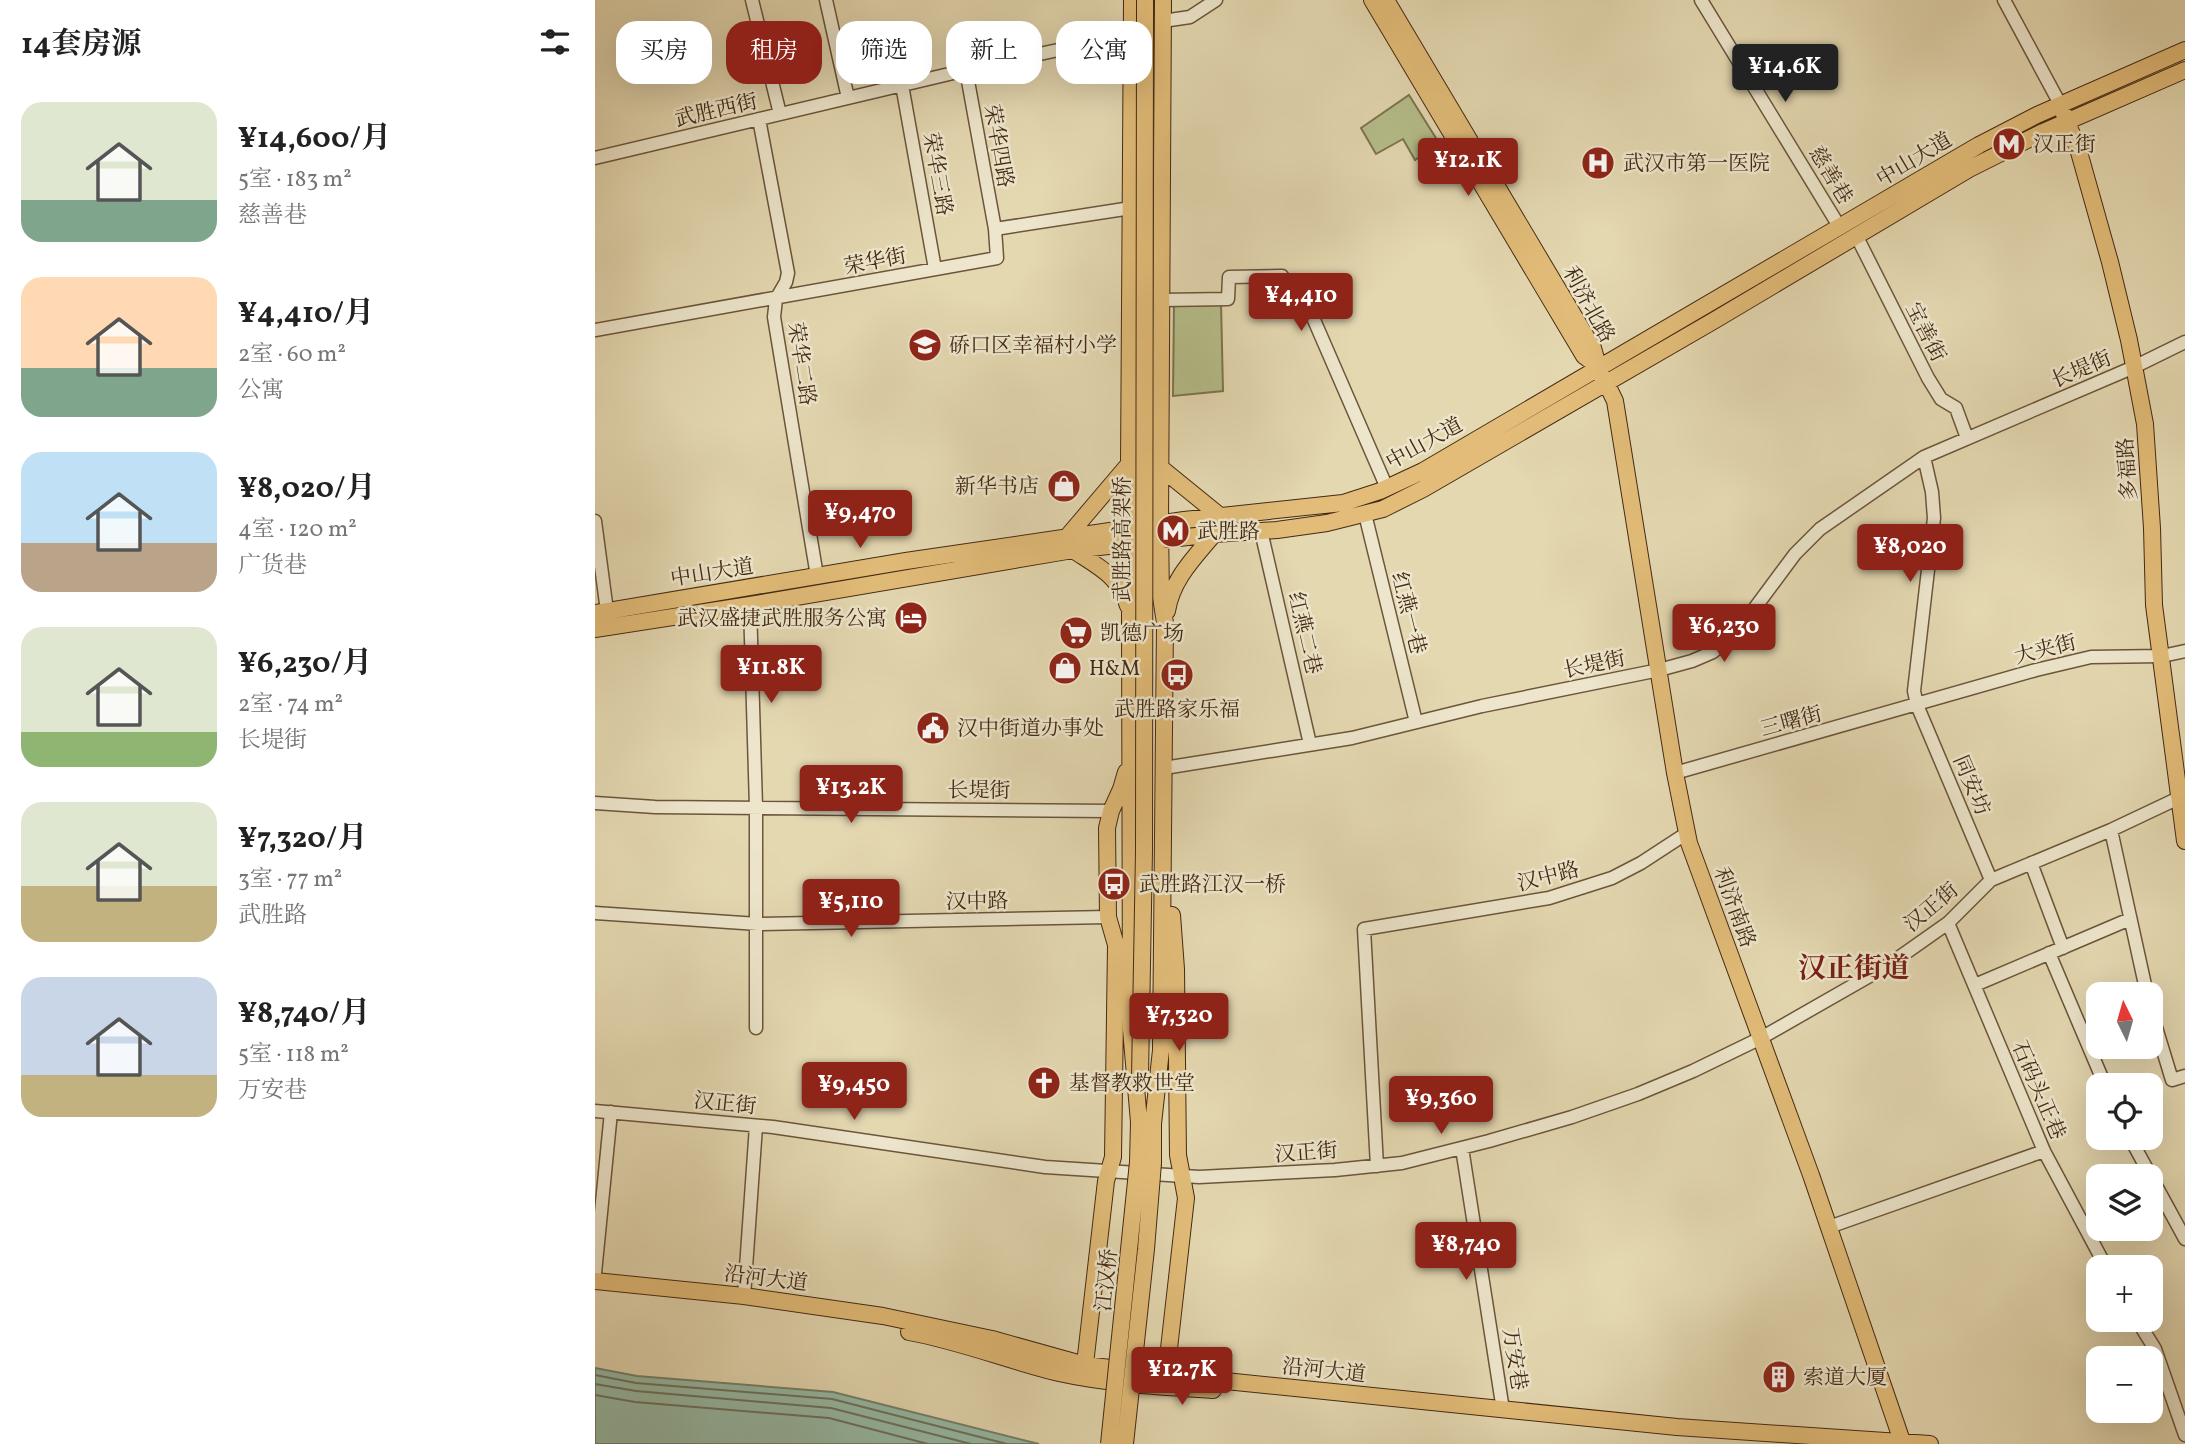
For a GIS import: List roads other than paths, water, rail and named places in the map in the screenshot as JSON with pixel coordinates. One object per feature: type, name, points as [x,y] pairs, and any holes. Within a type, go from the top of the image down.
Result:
[{"type":"main road","points":[[1132,0],[1132,21]]},
{"type":"main road","name":"武胜路高架桥","points":[[1145,0],[1145,1077]]},
{"type":"main road","name":"武胜路高架桥","points":[[1145,1077],[1156,0]]},
{"type":"main road","points":[[1163,0],[1161,597],[1165,623]]},
{"type":"main road","name":"利济北路","points":[[1379,1],[1584,356],[1598,366]]},
{"type":"main road","name":"中山大道","points":[[601,612],[817,576],[1161,532],[1220,516],[1343,503],[1387,488],[1423,471],[1979,145],[2060,104],[2185,50]]},
{"type":"main road","name":"中山大道","points":[[1161,532],[1214,534],[1261,531],[1327,523],[1383,509],[1423,489],[1969,169],[2068,121],[2185,70]]},
{"type":"main road","points":[[1132,84],[1129,464],[1131,1049],[1146,1123]]},
{"type":"main road","name":"多福路","points":[[2060,104],[2083,165],[2110,262],[2145,424],[2154,605],[2185,841]]},
{"type":"main road","name":"利济南路","points":[[1598,366],[1618,413],[1686,833],[1829,1227],[1903,1443]]},
{"type":"main road","points":[[1129,464],[1070,544],[1111,575],[1126,596],[1130,613]]},
{"type":"main road","points":[[1161,468],[1220,516]]},
{"type":"main road","points":[[1146,1123],[1161,1050],[1165,623],[1169,599],[1177,582],[1214,534]]},
{"type":"main road","name":"中山大道","points":[[595,629],[750,605],[1070,544]]},
{"type":"main road","points":[[1131,749],[1107,828],[1108,917],[1131,980]]},
{"type":"main road","points":[[1163,885],[1172,918],[1176,969],[1178,1155],[1186,1198],[1165,1381]]},
{"type":"main road","points":[[1085,1371],[1106,1181],[1113,1157],[1116,945]]},
{"type":"main road","points":[[1145,1077],[1145,1163]]},
{"type":"main road","name":"江汉桥","points":[[1109,1444],[1145,1163]]},
{"type":"main road","name":"江汉桥","points":[[1125,1444],[1146,1249],[1145,1163]]},
{"type":"main road","name":"沿河大道","points":[[595,1280],[744,1296],[944,1328],[1085,1371]]},
{"type":"main road","name":"沿河大道","points":[[595,1289],[818,1315],[896,1329],[1058,1372],[1085,1371],[1622,1431],[1778,1444]]},
{"type":"main road","name":"沿河大道","points":[[1165,1381],[1677,1427],[1930,1444]]},
{"type":"street","points":[[752,0],[780,114]]},
{"type":"street","points":[[826,0],[848,98]]},
{"type":"street","points":[[1163,21],[1191,16],[1216,0]]},
{"type":"street","name":"慈善巷","points":[[1701,0],[1839,226]]},
{"type":"street","points":[[2004,0],[2060,104]]},
{"type":"street","name":"武胜西街","points":[[595,158],[946,75]]},
{"type":"street","name":"荣华四路","points":[[969,84],[995,229]]},
{"type":"street","name":"荣华三路","points":[[902,85],[935,269]]},
{"type":"street","name":"荣华二路","points":[[759,119],[788,272],[786,282],[776,299],[774,317],[817,576]]},
{"type":"street","points":[[995,229],[1131,208]]},
{"type":"street","name":"荣华街","points":[[595,330],[997,258],[995,229]]},
{"type":"street","name":"宝善街","points":[[1857,237],[1928,378],[1941,399],[1956,408],[1967,438]]},
{"type":"street","points":[[1162,300],[1228,299],[1229,277],[1282,276],[1301,316],[1311,313],[1387,488]]},
{"type":"street","name":"长堤街","points":[[1164,768],[1352,738],[1482,706],[1692,661],[1713,652],[1740,628],[1795,554],[1820,529],[1924,457],[2134,367],[2185,342]]},
{"type":"street","points":[[1917,705],[1914,691],[1934,518],[1932,492],[1924,457]]},
{"type":"street","name":"红燕一巷","points":[[1365,514],[1416,722]]},
{"type":"street","points":[[595,521],[601,612]]},
{"type":"street","name":"红燕二巷","points":[[1261,531],[1310,744]]},
{"type":"street","points":[[750,605],[758,924],[756,1028]]},
{"type":"street","name":"大夹街","points":[[1917,705],[2091,657],[2162,656],[2185,651]]},
{"type":"street","name":"三曙街","points":[[1675,773],[1917,705]]},
{"type":"street","name":"同安坊","points":[[1917,705],[1991,880]]},
{"type":"street","name":"汉正街","points":[[595,1111],[756,1126],[1011,1163],[1213,1178],[1402,1163],[1572,1117],[1638,1094],[1761,1038],[1887,967],[1948,923],[1991,880],[2111,830],[2181,796]]},
{"type":"street","name":"长堤街","points":[[595,803],[655,807],[1111,811]]},
{"type":"street","points":[[2111,830],[2144,982]]},
{"type":"street","name":"汉中路","points":[[1377,1166],[1364,929],[1549,898],[1612,878],[1641,863],[1686,833]]},
{"type":"street","points":[[2031,863],[2063,948]]},
{"type":"street","name":"汉中路","points":[[595,913],[758,924],[1108,917]]},
{"type":"street","points":[[1975,985],[2130,919]]},
{"type":"street","name":"石码头正巷","points":[[1948,923],[2044,1151],[2100,1255]]},
{"type":"street","points":[[2049,953],[2100,1073]]},
{"type":"street","points":[[2163,1050],[2172,1080],[2185,1076]]},
{"type":"street","points":[[595,1273],[611,1112]]},
{"type":"street","points":[[744,1296],[756,1126]]},
{"type":"street","name":"万安巷","points":[[1462,1148],[1503,1410]]},
{"type":"street","points":[[2137,1150],[2185,1239]]},
{"type":"street","points":[[1829,1227],[2044,1151]]},
{"type":"street","points":[[2144,1332],[2155,1349],[2185,1435]]},
{"type":"water","points":[[595,1368],[637,1376],[833,1392],[1039,1444],[595,1444]]},
{"type":"place","name":"汉正街","points":[[2009,144]]},
{"type":"place","name":"武汉市第一医院","points":[[1598,163]]},
{"type":"place","name":"硚口区幸福村小学","points":[[925,345]]},
{"type":"place","name":"新华书店","points":[[1064,486]]},
{"type":"place","name":"武胜路","points":[[1173,531]]},
{"type":"place","name":"武汉盛捷武胜服务公寓","points":[[911,618]]},
{"type":"place","name":"凯德广场","points":[[1076,633]]},
{"type":"place","name":"H&M","points":[[1065,668]]},
{"type":"place","name":"武胜路家乐福","points":[[1177,675]]},
{"type":"place","name":"汉中街道办事处","points":[[933,728]]},
{"type":"place","name":"武胜路江汉一桥","points":[[1114,884]]},
{"type":"place","name":"基督教救世堂","points":[[1044,1083]]},
{"type":"place","name":"索道大厦","points":[[1779,1377]]},
{"type":"district","name":"汉正街道","points":[[1854,967]]}]
